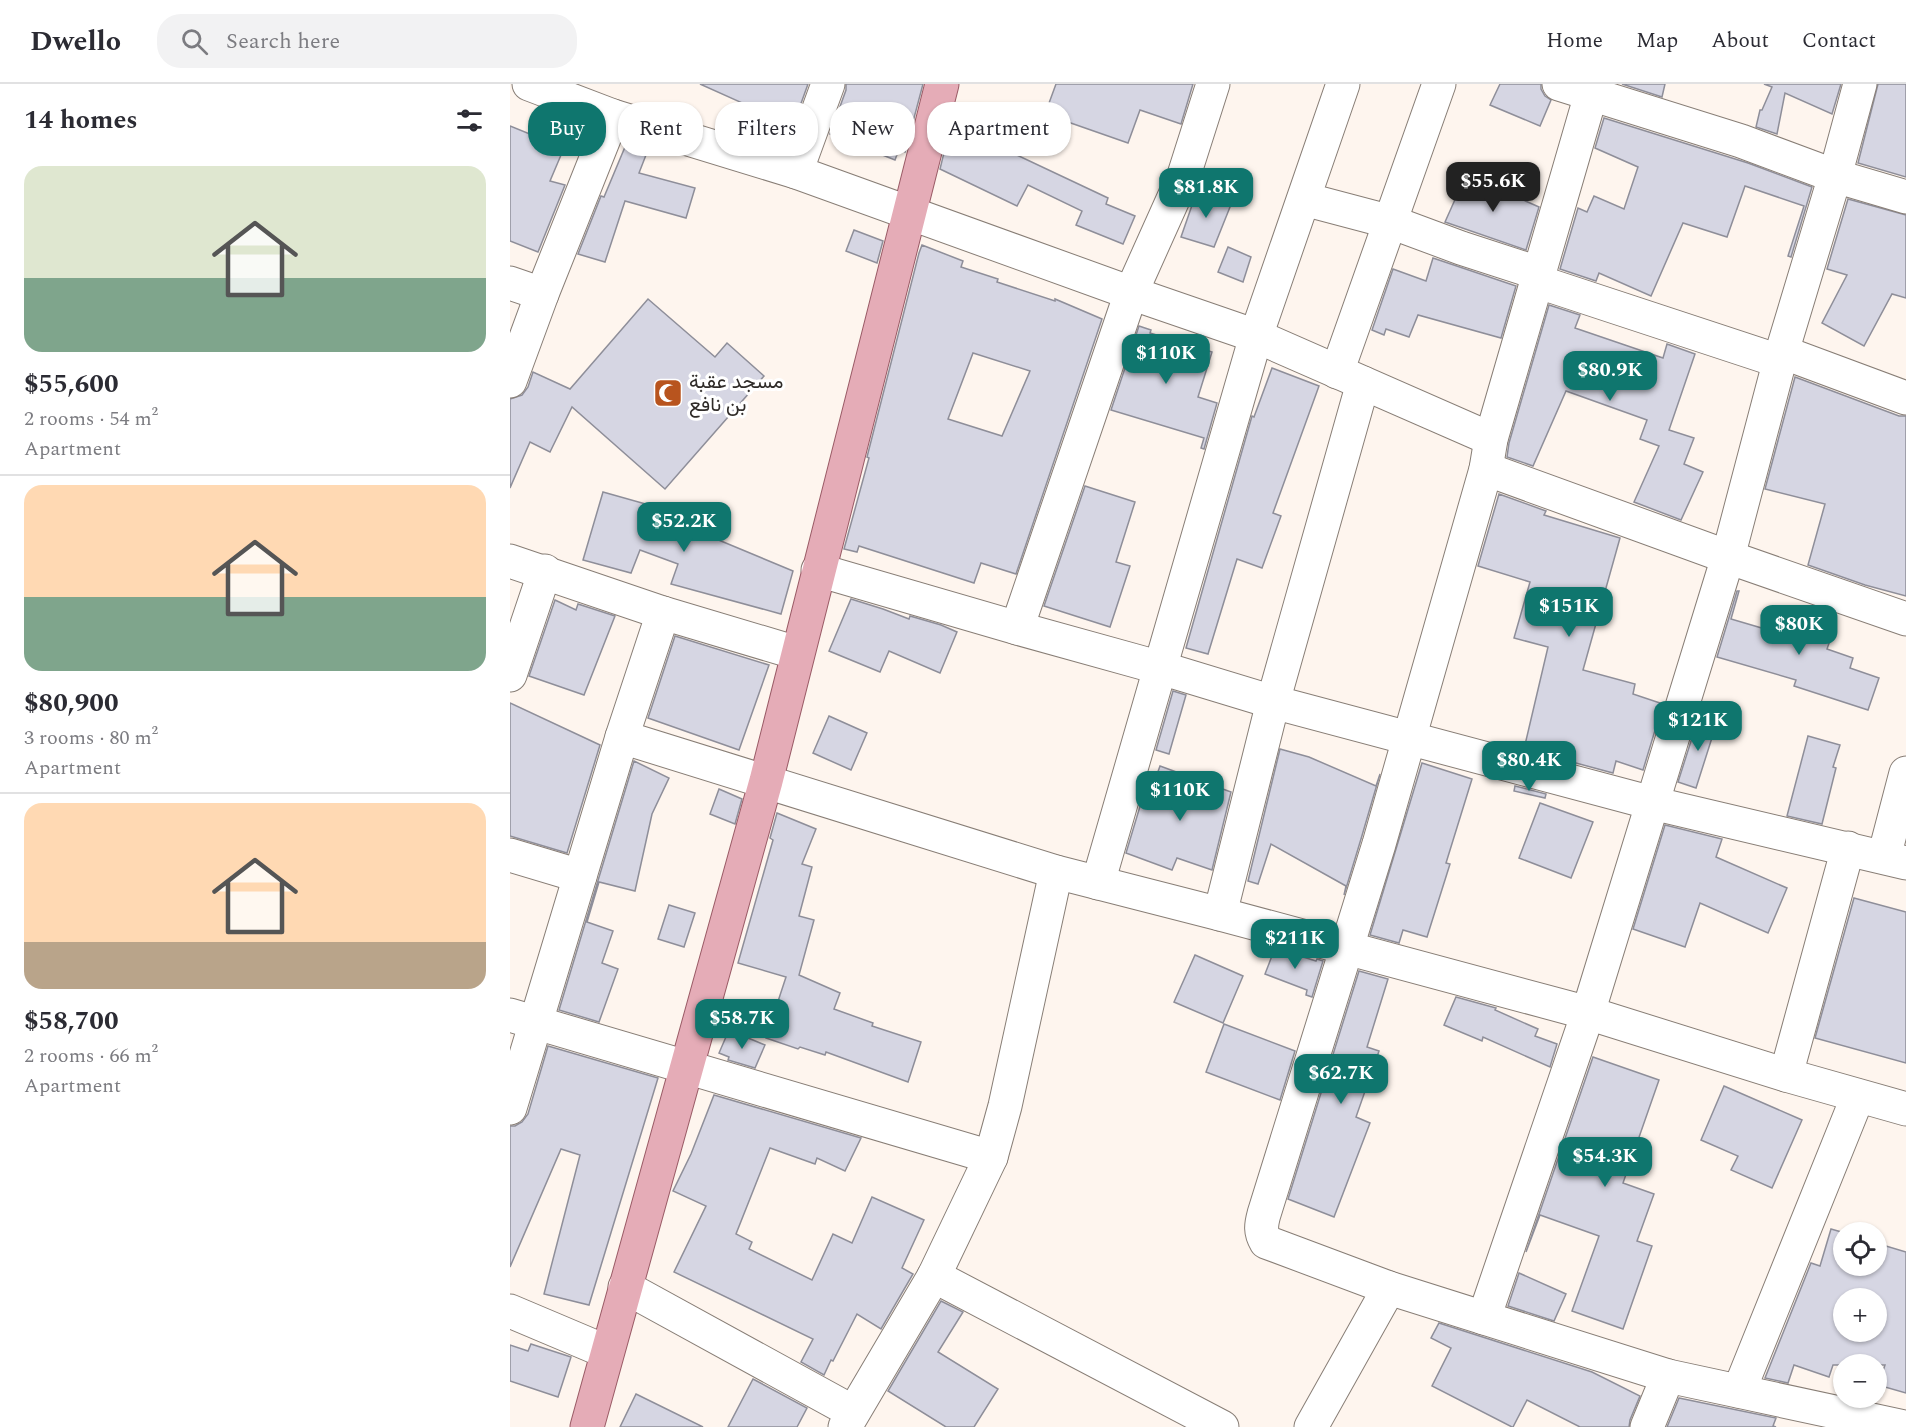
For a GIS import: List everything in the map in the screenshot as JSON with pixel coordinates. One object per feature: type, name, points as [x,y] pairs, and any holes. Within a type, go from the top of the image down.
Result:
[{"type":"main road","points":[[587,1427],[766,781],[942,84]]},
{"type":"street","points":[[529,84],[601,102]]},
{"type":"street","points":[[796,172],[828,84]]},
{"type":"street","points":[[1017,628],[1131,293],[1184,175],[1213,84]]},
{"type":"street","points":[[1098,883],[1256,336],[1343,84]]},
{"type":"street","points":[[1220,914],[1350,378],[1391,222],[1439,84]]},
{"type":"street","points":[[1559,84],[1593,89],[1835,176],[1906,197]]},
{"type":"street","points":[[1484,1318],[1588,1013],[1728,557],[1780,356],[1835,176],[1860,84]]},
{"type":"street","points":[[1593,89],[1537,277],[1409,739],[1347,949],[1260,1227],[1266,1242],[1389,1288],[1668,1376],[1739,1391],[1843,1420],[1904,1427]]},
{"type":"street","points":[[606,103],[1256,336],[1350,378],[1488,454],[1728,557],[1906,619]]},
{"type":"street","points":[[510,381],[542,294],[588,156]]},
{"type":"street","points":[[1304,199],[1391,222],[1537,277],[1906,398]]},
{"type":"street","points":[[510,284],[542,294]]},
{"type":"street","points":[[510,561],[663,613],[797,653]]},
{"type":"street","points":[[818,570],[1273,702],[1409,739],[1652,803],[1895,860],[1906,773]]},
{"type":"street","points":[[510,675],[545,571]]},
{"type":"street","points":[[510,1108],[523,1018],[580,876],[663,613]]},
{"type":"street","points":[[622,737],[1056,872],[1588,1013],[1786,1075],[1906,1109]]},
{"type":"street","points":[[1786,1075],[1848,848]]},
{"type":"street","points":[[510,855],[580,876]]},
{"type":"street","points":[[626,1287],[849,1419],[934,1276],[991,1156],[1005,1106],[1056,872]]},
{"type":"street","points":[[523,1018],[991,1156]]},
{"type":"street","points":[[1739,1391],[1858,1096]]},
{"type":"street","points":[[934,1276],[1182,1418],[1222,1427]]},
{"type":"street","points":[[1311,1427],[1389,1288]]},
{"type":"street","points":[[510,1311],[607,1352]]},
{"type":"street","points":[[1647,1427],[1668,1376]]},
{"type":"building","points":[[700,84],[808,84],[802,102],[740,102]]},
{"type":"building","points":[[846,84],[923,84],[915,114],[915,102],[842,102]]},
{"type":"building","points":[[1056,84],[1193,84],[1181,124],[1140,110],[1128,143],[1071,123],[1071,102],[1049,102]]},
{"type":"building","points":[[1500,84],[1541,84],[1545,96],[1551,100],[1540,126],[1490,105]]},
{"type":"building","points":[[1622,84],[1665,84],[1662,97]]},
{"type":"building","points":[[1764,84],[1841,84],[1832,114],[1785,93],[1777,134],[1756,127],[1760,110],[1772,87]]},
{"type":"building","points":[[1878,84],[1906,84],[1906,177],[1858,163]]},
{"type":"building","points":[[1604,118],[1748,163],[1812,187],[1791,257],[1788,256],[1804,206],[1745,186],[1727,237],[1683,223],[1651,296],[1599,273],[1596,281],[1560,269],[1578,208],[1587,212],[1594,196],[1624,209],[1638,167],[1595,148]]},
{"type":"building","points":[[510,126],[528,133],[528,156],[561,156],[550,181],[565,185],[538,252],[510,241]]},
{"type":"building","points":[[621,156],[646,156],[639,173],[695,188],[686,218],[625,201],[605,262],[578,254],[601,196],[604,197]]},
{"type":"building","points":[[885,156],[896,156],[895,160]]},
{"type":"building","points":[[943,156],[1019,156],[1108,198],[1106,204],[1135,216],[1123,244],[1076,225],[1082,211],[1028,185],[1017,206],[940,169]]},
{"type":"building","points":[[1466,175],[1539,207],[1526,250],[1445,222]]},
{"type":"building","points":[[1197,191],[1232,202],[1214,247],[1181,237]]},
{"type":"building","points":[[1848,199],[1906,215],[1906,298],[1892,294],[1864,346],[1822,323],[1847,275],[1827,269]]},
{"type":"building","points":[[854,230],[883,241],[877,263],[846,251]]},
{"type":"building","points":[[922,245],[963,261],[961,267],[998,279],[997,282],[1055,301],[1055,299],[1102,319],[1016,574],[981,563],[974,583],[859,546],[857,552],[844,549],[869,458],[867,457]],"holes":[[[973,353],[1030,371],[1002,436],[948,419]]]},
{"type":"building","points":[[1228,247],[1251,257],[1243,282],[1218,272]]},
{"type":"building","points":[[1433,258],[1516,286],[1501,338],[1418,315],[1409,337],[1386,329],[1384,335],[1372,330],[1393,269],[1426,281]]},
{"type":"building","name":"مسجد عقبة بن نافع","points":[[648,299],[715,357],[727,343],[764,376],[665,489],[572,407],[550,452],[530,442],[510,488],[510,399],[522,395],[528,387],[533,372],[570,389]]},
{"type":"building","points":[[1549,305],[1580,315],[1575,328],[1663,358],[1667,344],[1695,354],[1669,430],[1694,438],[1684,464],[1703,472],[1681,520],[1634,502],[1659,446],[1640,439],[1647,420],[1566,391],[1533,466],[1507,457],[1509,443]]},
{"type":"building","points":[[1139,326],[1151,330],[1150,333],[1212,352],[1198,397],[1217,403],[1204,449],[1201,448],[1204,438],[1111,410]]},
{"type":"building","points":[[1272,368],[1319,386],[1273,513],[1281,516],[1262,568],[1237,559],[1208,654],[1186,648],[1252,416],[1254,417]]},
{"type":"building","points":[[1795,377],[1899,416],[1906,416],[1906,596],[1865,585],[1808,565],[1825,504],[1765,489]]},
{"type":"building","points":[[1085,486],[1135,502],[1116,562],[1130,566],[1110,627],[1044,606]]},
{"type":"building","points":[[603,492],[713,523],[709,536],[793,571],[781,614],[671,584],[678,564],[640,550],[631,573],[583,560]]},
{"type":"building","points":[[1499,494],[1546,511],[1544,515],[1620,538],[1583,670],[1635,684],[1633,694],[1663,704],[1643,770],[1616,761],[1613,773],[1524,749],[1548,647],[1514,638],[1530,582],[1478,566]]},
{"type":"building","points":[[1737,591],[1739,591],[1731,619],[1772,631],[1785,606],[1836,623],[1827,649],[1853,658],[1850,668],[1879,678],[1868,710],[1794,686],[1796,680],[1717,657]]},
{"type":"building","points":[[851,599],[909,619],[910,616],[941,625],[957,632],[940,673],[889,651],[880,672],[829,651]]},
{"type":"building","points":[[555,600],[576,610],[578,604],[615,616],[584,695],[529,676]]},
{"type":"building","points":[[675,636],[769,665],[739,750],[648,718]]},
{"type":"building","points":[[1173,691],[1186,695],[1169,754],[1156,750]]},
{"type":"building","points":[[510,703],[600,745],[567,853],[510,836]]},
{"type":"building","points":[[829,716],[867,733],[851,770],[813,753]]},
{"type":"building","points":[[1699,716],[1717,722],[1696,788],[1678,782]]},
{"type":"building","points":[[1808,736],[1840,745],[1833,767],[1836,768],[1822,824],[1787,816]]},
{"type":"building","points":[[1280,749],[1309,757],[1376,786],[1380,774],[1344,895],[1346,886],[1271,844],[1258,884],[1248,881]]},
{"type":"building","points":[[634,761],[669,778],[652,814],[635,891],[599,882],[587,922],[613,931],[602,963],[618,969],[599,1022],[559,1010]]},
{"type":"building","points":[[1422,763],[1472,779],[1446,863],[1450,864],[1427,937],[1403,930],[1399,943],[1370,935]]},
{"type":"building","points":[[1160,766],[1231,792],[1212,870],[1177,858],[1172,870],[1126,853],[1141,803],[1146,805]]},
{"type":"building","points":[[1515,786],[1546,794],[1545,798],[1514,791]]},
{"type":"building","points":[[719,789],[742,799],[735,824],[710,814]]},
{"type":"building","points":[[1540,803],[1593,822],[1571,878],[1519,858]]},
{"type":"building","points":[[777,813],[816,829],[802,864],[812,867],[799,916],[814,920],[799,975],[840,993],[834,1009],[873,1023],[872,1026],[921,1042],[908,1082],[826,1052],[825,1055],[800,1047],[798,1049],[766,1038],[786,977],[738,963],[773,840],[770,838]]},
{"type":"building","points":[[1665,825],[1722,839],[1716,857],[1787,888],[1768,933],[1700,903],[1685,947],[1633,929]]},
{"type":"building","points":[[1854,898],[1906,912],[1906,1063],[1815,1038]]},
{"type":"building","points":[[669,905],[695,913],[684,947],[658,939]]},
{"type":"building","points":[[1275,948],[1316,961],[1317,959],[1323,961],[1312,997],[1306,995],[1307,990],[1265,974]]},
{"type":"building","points":[[1195,955],[1243,976],[1223,1023],[1174,1002]]},
{"type":"building","points":[[1359,971],[1388,979],[1367,1047],[1379,1051],[1356,1117],[1370,1123],[1334,1217],[1288,1199]]},
{"type":"building","points":[[1456,997],[1496,1008],[1495,1010],[1538,1029],[1535,1036],[1557,1044],[1550,1067],[1483,1037],[1482,1041],[1444,1025]]},
{"type":"building","points":[[1224,1024],[1295,1051],[1280,1100],[1206,1072]]},
{"type":"building","points":[[729,1030],[765,1045],[755,1068],[728,1060],[729,1057],[719,1053]]},
{"type":"building","points":[[548,1046],[658,1078],[589,1305],[544,1294],[580,1155],[561,1149],[510,1267],[510,1126],[522,1122],[528,1114]]},
{"type":"building","points":[[1593,1057],[1659,1080],[1623,1183],[1654,1194],[1637,1241],[1652,1246],[1623,1329],[1572,1311],[1599,1236],[1540,1215],[1526,1252]]},
{"type":"building","points":[[1724,1086],[1802,1120],[1772,1188],[1731,1170],[1738,1156],[1701,1140]]},
{"type":"building","points":[[714,1095],[861,1138],[845,1171],[817,1158],[815,1164],[770,1148],[736,1234],[752,1242],[749,1249],[812,1280],[833,1234],[852,1243],[872,1197],[924,1220],[902,1268],[913,1274],[881,1329],[857,1314],[824,1375],[801,1362],[813,1339],[674,1272],[706,1206],[673,1191],[691,1154]]},
{"type":"building","points":[[1831,1229],[1833,1230],[1833,1276],[1887,1276],[1887,1246],[1906,1252],[1906,1393],[1887,1388],[1887,1354],[1833,1354],[1833,1365],[1829,1377],[1794,1365],[1788,1383],[1765,1378],[1811,1263],[1820,1266]]},
{"type":"building","points":[[1519,1273],[1566,1294],[1554,1321],[1508,1306]]},
{"type":"building","points":[[941,1301],[963,1312],[938,1352],[998,1389],[974,1427],[946,1427],[888,1391]]},
{"type":"building","points":[[1439,1323],[1592,1372],[1640,1396],[1629,1427],[1580,1427],[1527,1400],[1512,1427],[1432,1386],[1451,1348],[1431,1338]]},
{"type":"building","points":[[531,1344],[571,1357],[558,1397],[510,1381],[510,1345],[528,1351]]},
{"type":"building","points":[[753,1379],[807,1408],[797,1427],[728,1427]]},
{"type":"building","points":[[636,1394],[703,1427],[620,1427]]},
{"type":"building","points":[[1679,1398],[1776,1418],[1773,1426],[1776,1427],[1667,1427]]},
{"type":"place","name":"مسجد عقبة بن نافع","points":[[668,393]]}]
